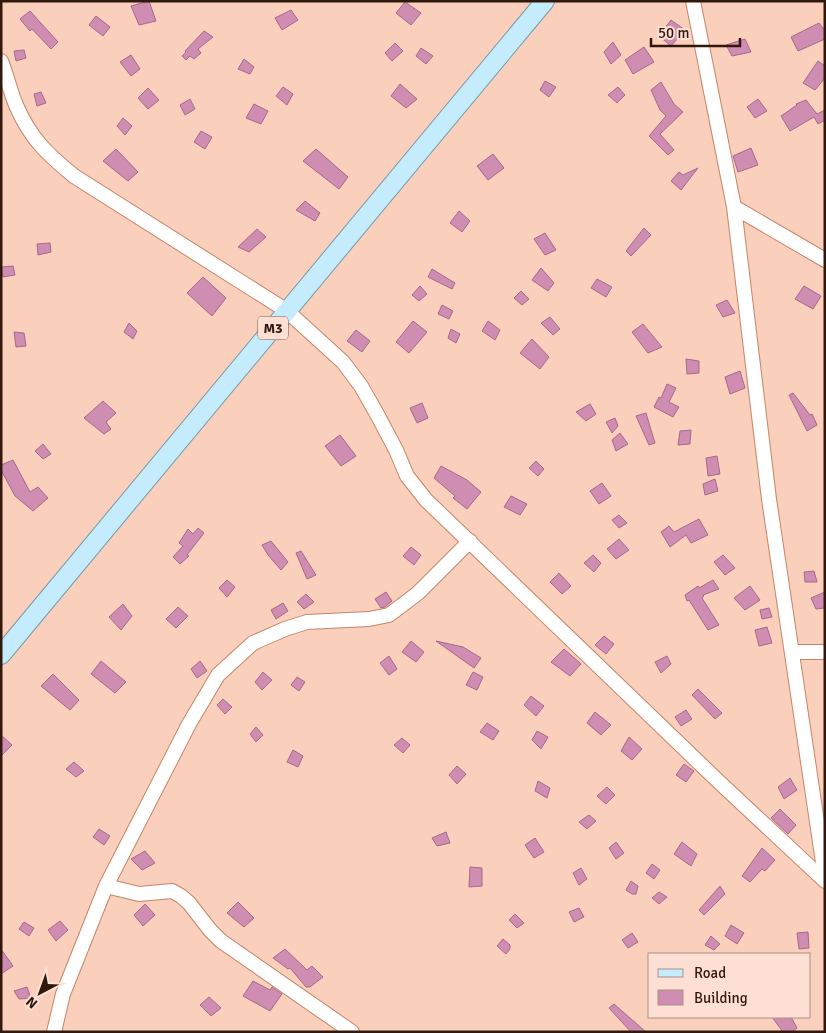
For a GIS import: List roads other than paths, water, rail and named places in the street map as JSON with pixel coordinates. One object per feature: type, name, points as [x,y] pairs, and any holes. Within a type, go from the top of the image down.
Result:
[{"type":"main road","name":"M3","points":[[1,655],[545,1]]},
{"type":"street","points":[[693,1],[734,207],[769,498],[825,876]]},
{"type":"street","points":[[1,61],[15,104],[30,134],[52,158],[74,176],[287,311],[343,362],[361,386],[378,416],[407,476],[426,500],[718,781],[825,881]]},
{"type":"street","points":[[734,207],[825,260]]},
{"type":"street","points":[[54,1032],[63,994],[106,886],[189,724],[218,675],[253,643],[285,629],[307,622],[369,619],[388,615],[418,593],[470,542]]},
{"type":"street","points":[[792,652],[825,652]]},
{"type":"street","points":[[106,886],[139,894],[172,891],[181,896],[221,941],[352,1032]]}]
